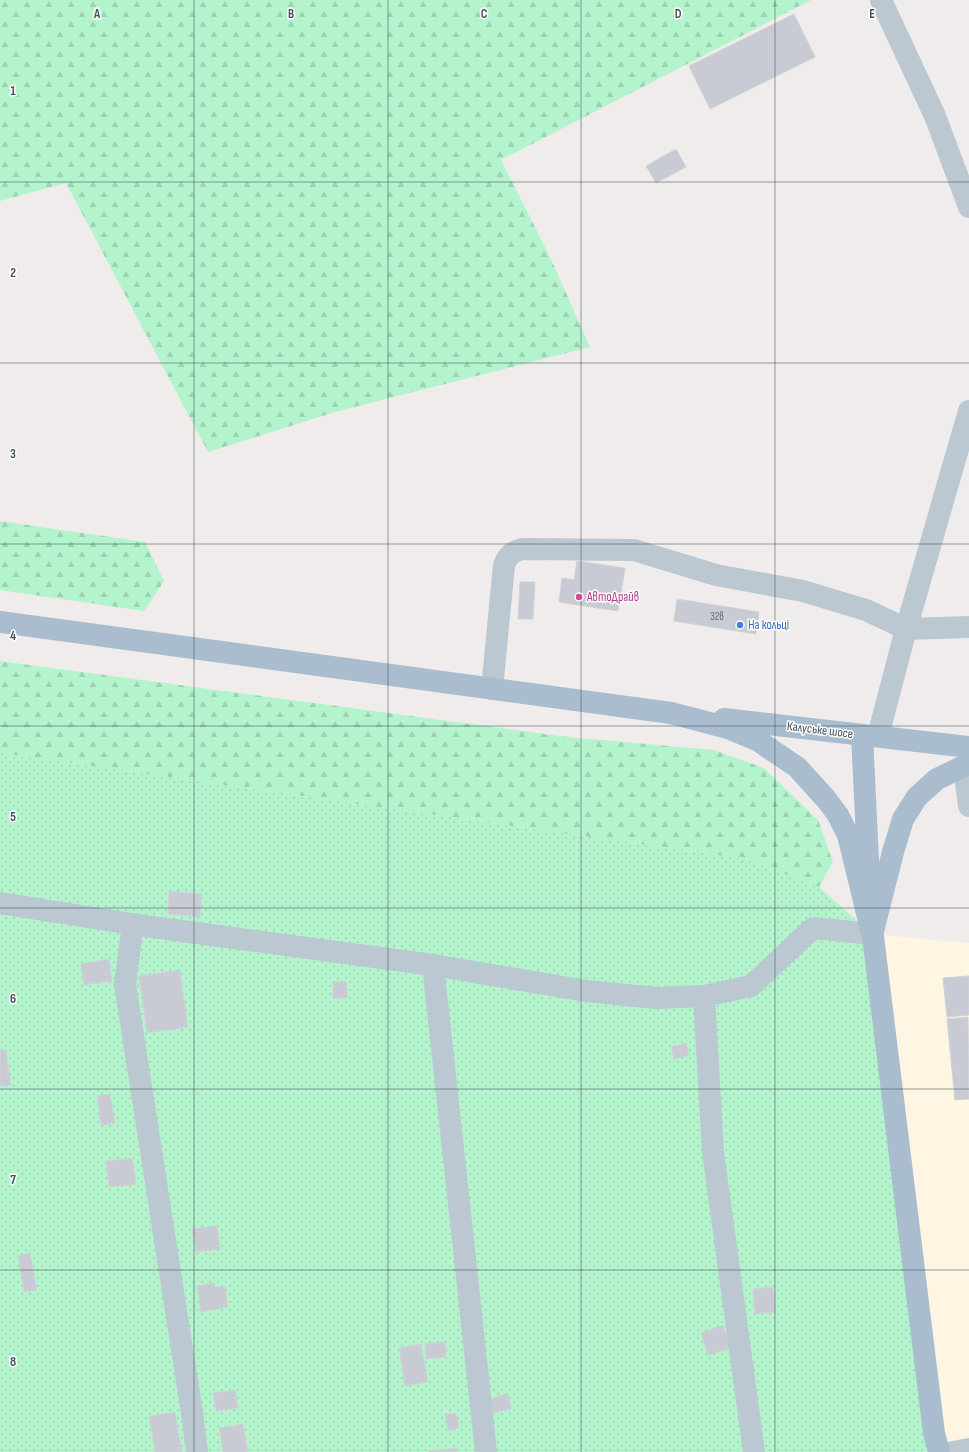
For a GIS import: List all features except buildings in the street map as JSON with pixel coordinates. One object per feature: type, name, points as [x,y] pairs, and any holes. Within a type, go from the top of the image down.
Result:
[{"type":"main road","points":[[0,622],[671,713],[728,728],[757,740],[797,767],[838,815],[848,835],[872,934]]},
{"type":"main road","name":"Калуське шосе","points":[[671,713],[870,735],[967,759]]},
{"type":"main road","points":[[870,735],[872,934],[934,1433],[939,1452]]},
{"type":"main road","points":[[872,934],[893,852],[903,820],[917,797],[937,779],[967,759]]},
{"type":"street","points":[[881,0],[935,116],[969,207]]},
{"type":"street","points":[[870,735],[906,629],[969,411]]},
{"type":"street","points":[[492,689],[504,565],[507,557],[514,551],[522,549],[634,550],[716,575],[810,593],[866,610],[906,629],[969,627]]},
{"type":"street","points":[[967,759],[969,806]]},
{"type":"street","points":[[0,903],[133,924],[434,965],[594,992],[656,998],[704,996],[751,986],[813,928],[872,934]]},
{"type":"street","points":[[133,924],[125,984],[197,1452]]},
{"type":"street","points":[[434,965],[486,1452]]},
{"type":"street","points":[[704,996],[713,1152],[754,1452]]},
{"type":"street","points":[[953,1452],[969,1449]]},
{"type":"shaded area","points":[[872,934],[969,943],[969,1452],[939,1452]]},
{"type":"green space","points":[[0,0],[811,0],[501,160],[550,257],[590,347],[335,412],[208,452],[66,183],[0,201]]},
{"type":"green space","points":[[0,521],[145,542],[164,581],[144,611],[0,590]]},
{"type":"green space","points":[[0,661],[568,737],[714,750],[764,768],[818,820],[833,862],[819,887],[744,859],[0,753]]},
{"type":"green space","points":[[0,753],[744,859],[819,887],[872,934],[939,1452],[0,1452]]},
{"type":"place","name":"АвтоДрайв","points":[[579,597]]},
{"type":"place","name":"На кольці","points":[[740,625]]}]
